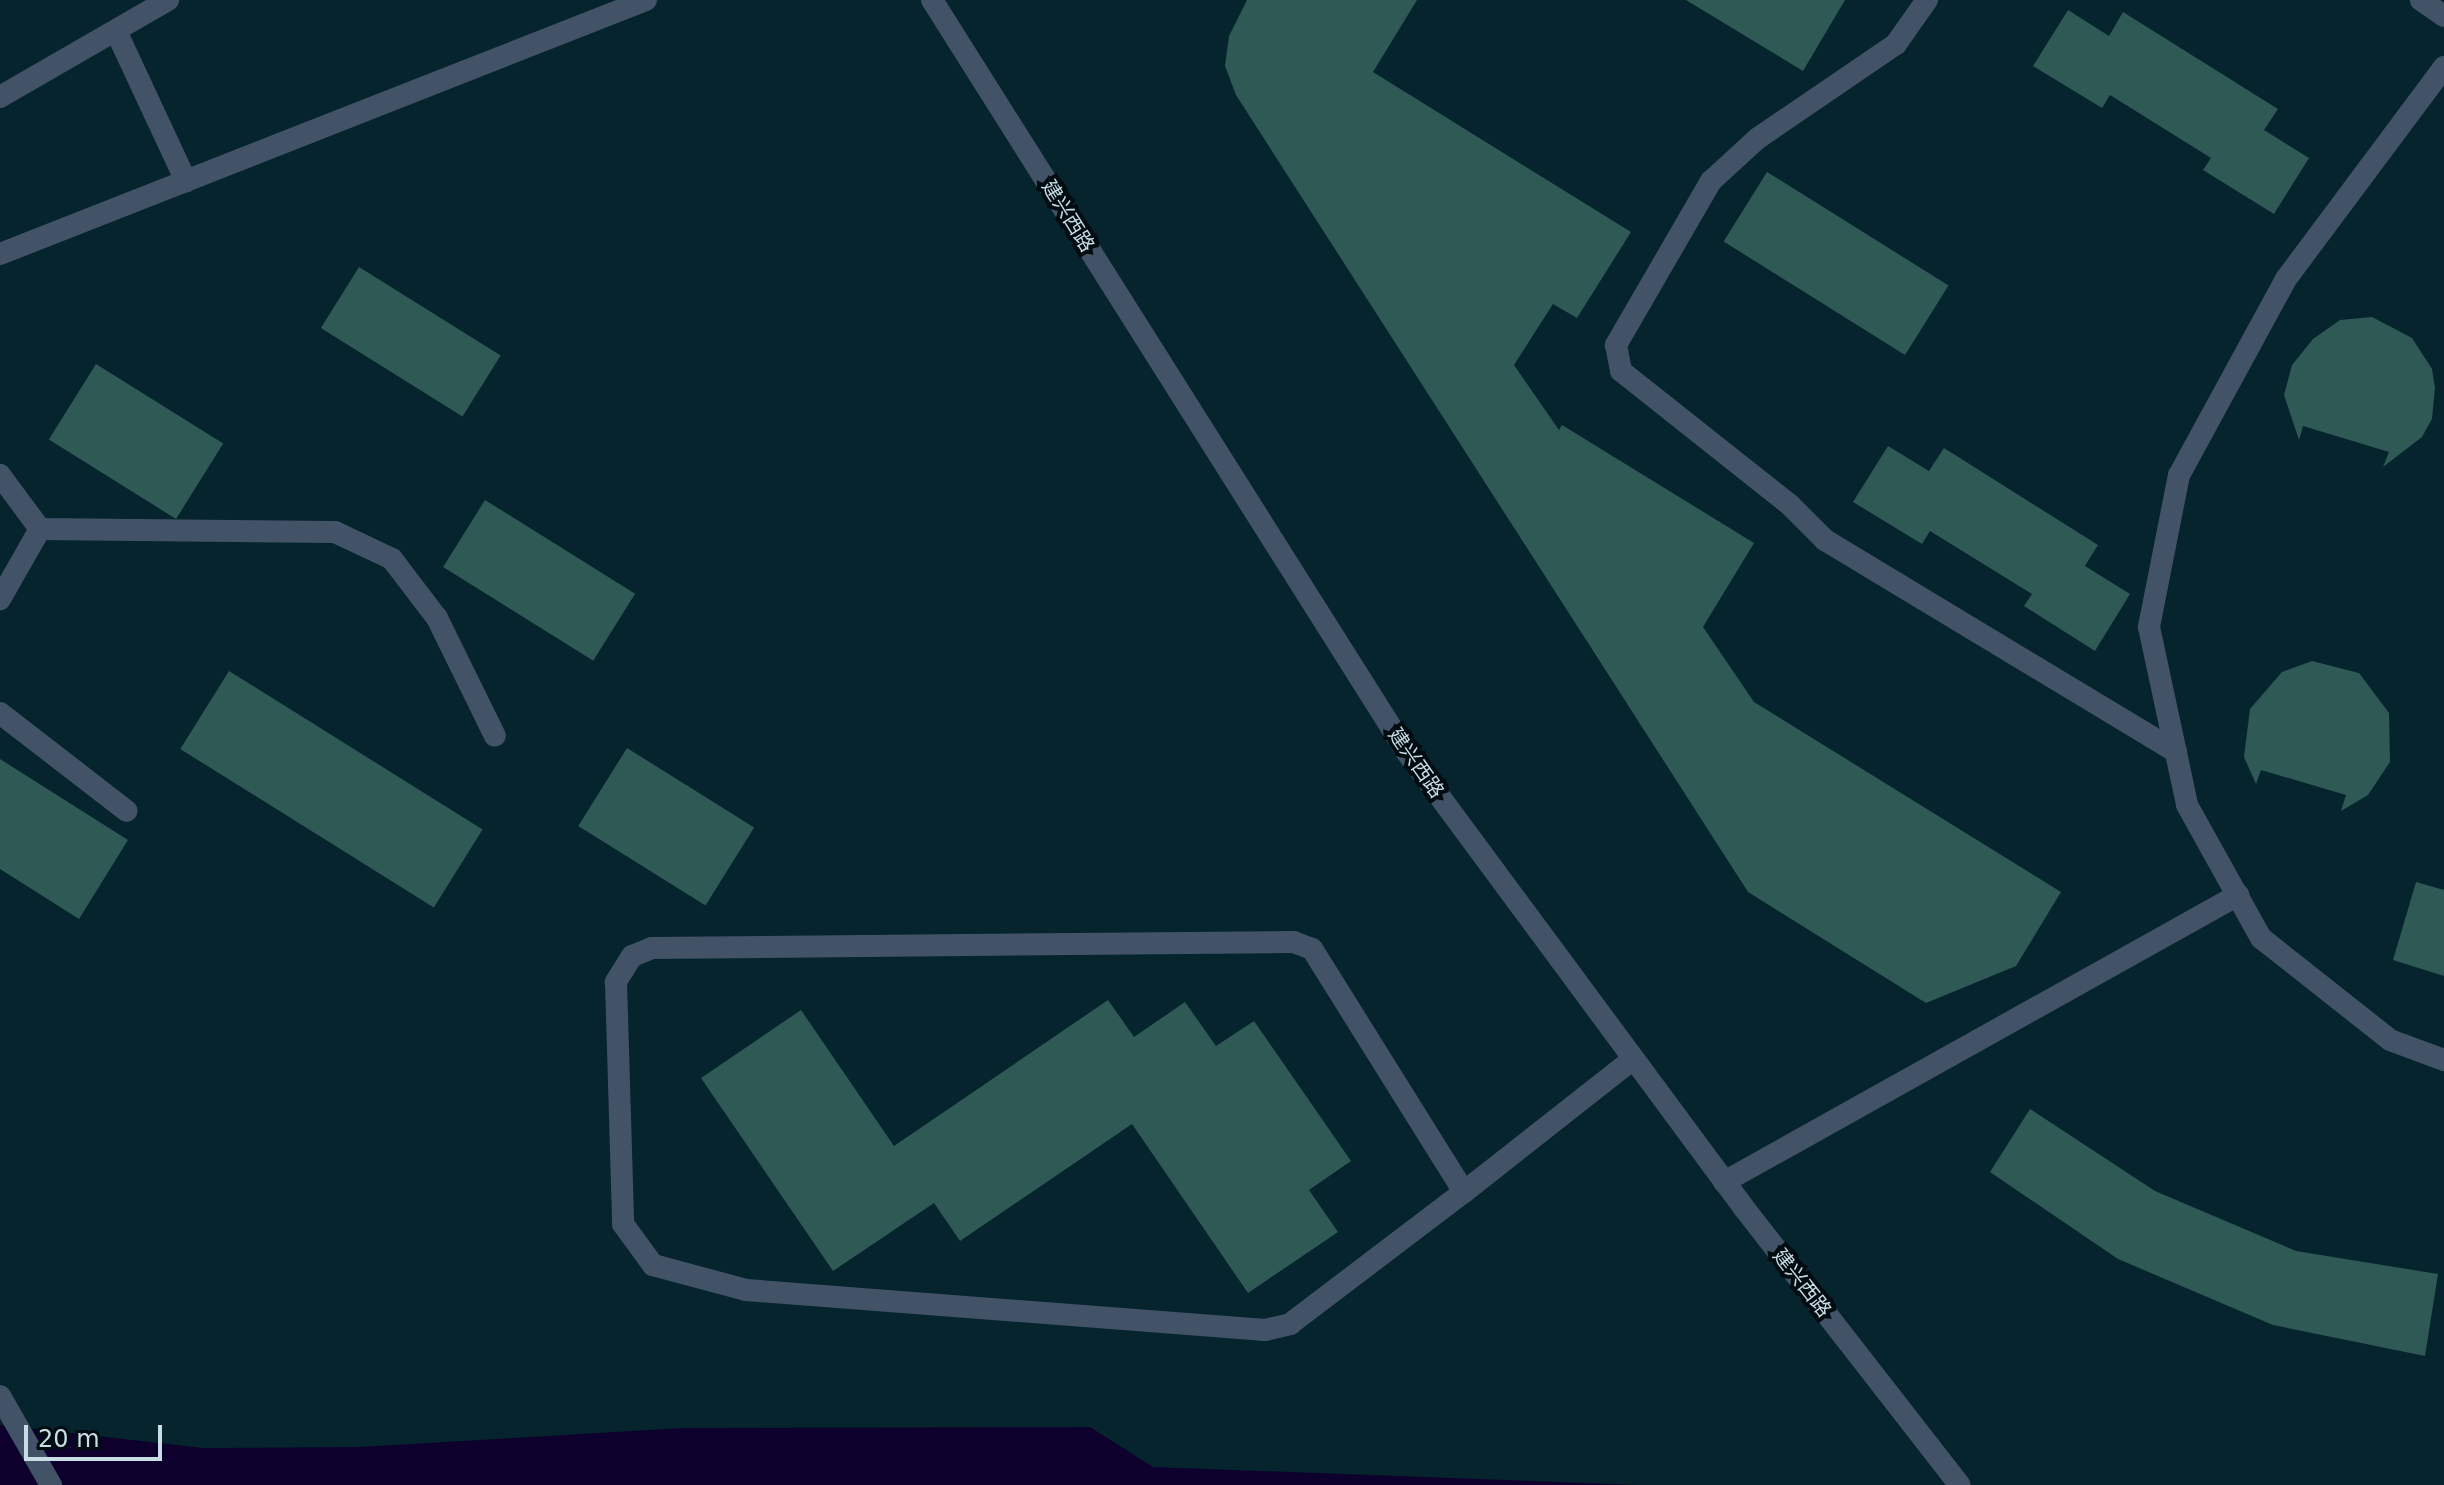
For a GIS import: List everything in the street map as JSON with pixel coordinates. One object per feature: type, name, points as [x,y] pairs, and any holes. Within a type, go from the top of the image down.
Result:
[{"type":"street","points":[[0,97],[168,0]]},
{"type":"street","points":[[0,254],[646,0]]},
{"type":"street","name":"建兴西路","points":[[932,0],[1406,751],[1724,1182],[1960,1485]]},
{"type":"street","points":[[1927,0],[1896,44],[1758,138],[1711,181],[1616,345],[1621,371],[1825,540],[2176,752]]},
{"type":"street","points":[[2421,0],[2444,16]]},
{"type":"street","points":[[116,31],[186,181]]},
{"type":"street","points":[[2444,67],[2286,279],[2179,475],[2149,627],[2187,805],[2238,895],[2273,947],[2390,1040],[2444,1060]]},
{"type":"street","points":[[0,475],[40,529]]},
{"type":"street","points":[[0,599],[40,529]]},
{"type":"street","points":[[40,529],[335,532],[392,559],[437,618],[495,736]]},
{"type":"street","points":[[0,713],[127,811]]},
{"type":"street","points":[[1724,1182],[2238,895]]},
{"type":"street","points":[[1464,1192],[1312,949],[1294,942],[652,948],[632,956],[616,982],[623,1224],[653,1265],[746,1290],[1265,1330],[1290,1324],[1464,1192],[1633,1059]]},
{"type":"street","points":[[0,1396],[51,1485]]},
{"type":"shaded area","points":[[0,1425],[203,1448],[359,1447],[684,1428],[1090,1427],[1153,1467],[1639,1485],[0,1485]]},
{"type":"building","points":[[1247,0],[1417,0],[1373,72],[1631,232],[1577,318],[1553,304],[1514,365],[1559,430],[1562,425],[1754,543],[1703,627],[1754,702],[2061,892],[2016,966],[1926,1003],[1748,892],[1236,95],[1225,66],[1229,36]]},
{"type":"building","points":[[1686,0],[1845,0],[1803,71]]},
{"type":"building","points":[[2068,10],[2109,36],[2123,12],[2278,109],[2264,130],[2309,158],[2274,214],[2203,170],[2211,158],[2110,95],[2102,108],[2033,66]]},
{"type":"building","points":[[1767,172],[1948,285],[1905,355],[1724,242]]},
{"type":"building","points":[[359,267],[501,355],[462,417],[321,328]]},
{"type":"building","points":[[2372,317],[2412,338],[2432,369],[2435,388],[2432,419],[2422,437],[2383,467],[2389,452],[2303,426],[2299,440],[2284,395],[2292,365],[2313,339],[2340,320]]},
{"type":"building","points":[[96,364],[223,443],[176,519],[49,439]]},
{"type":"building","points":[[1888,446],[1929,471],[1944,448],[2098,545],[2085,566],[2130,594],[2095,651],[2024,606],[2032,594],[1930,531],[1922,544],[1853,502]]},
{"type":"building","points":[[485,500],[635,594],[593,661],[443,567]]},
{"type":"building","points":[[2312,661],[2359,673],[2389,713],[2390,762],[2368,795],[2341,811],[2346,795],[2261,770],[2256,784],[2244,757],[2250,709],[2282,672]]},
{"type":"building","points":[[229,671],[483,829],[434,907],[180,749]]},
{"type":"building","points":[[627,748],[754,827],[705,906],[578,826]]},
{"type":"building","points":[[0,759],[128,840],[79,919],[0,869]]},
{"type":"building","points":[[2416,882],[2444,890],[2444,976],[2393,960]]},
{"type":"building","points":[[1108,1000],[1134,1037],[1185,1002],[1216,1046],[1254,1021],[1351,1161],[1309,1190],[1338,1232],[1248,1293],[1132,1124],[960,1241],[934,1203],[833,1271],[701,1078],[801,1010],[894,1146]]},
{"type":"building","points":[[2030,1109],[2155,1191],[2296,1251],[2438,1274],[2425,1356],[2273,1325],[2118,1259],[1990,1172]]}]
